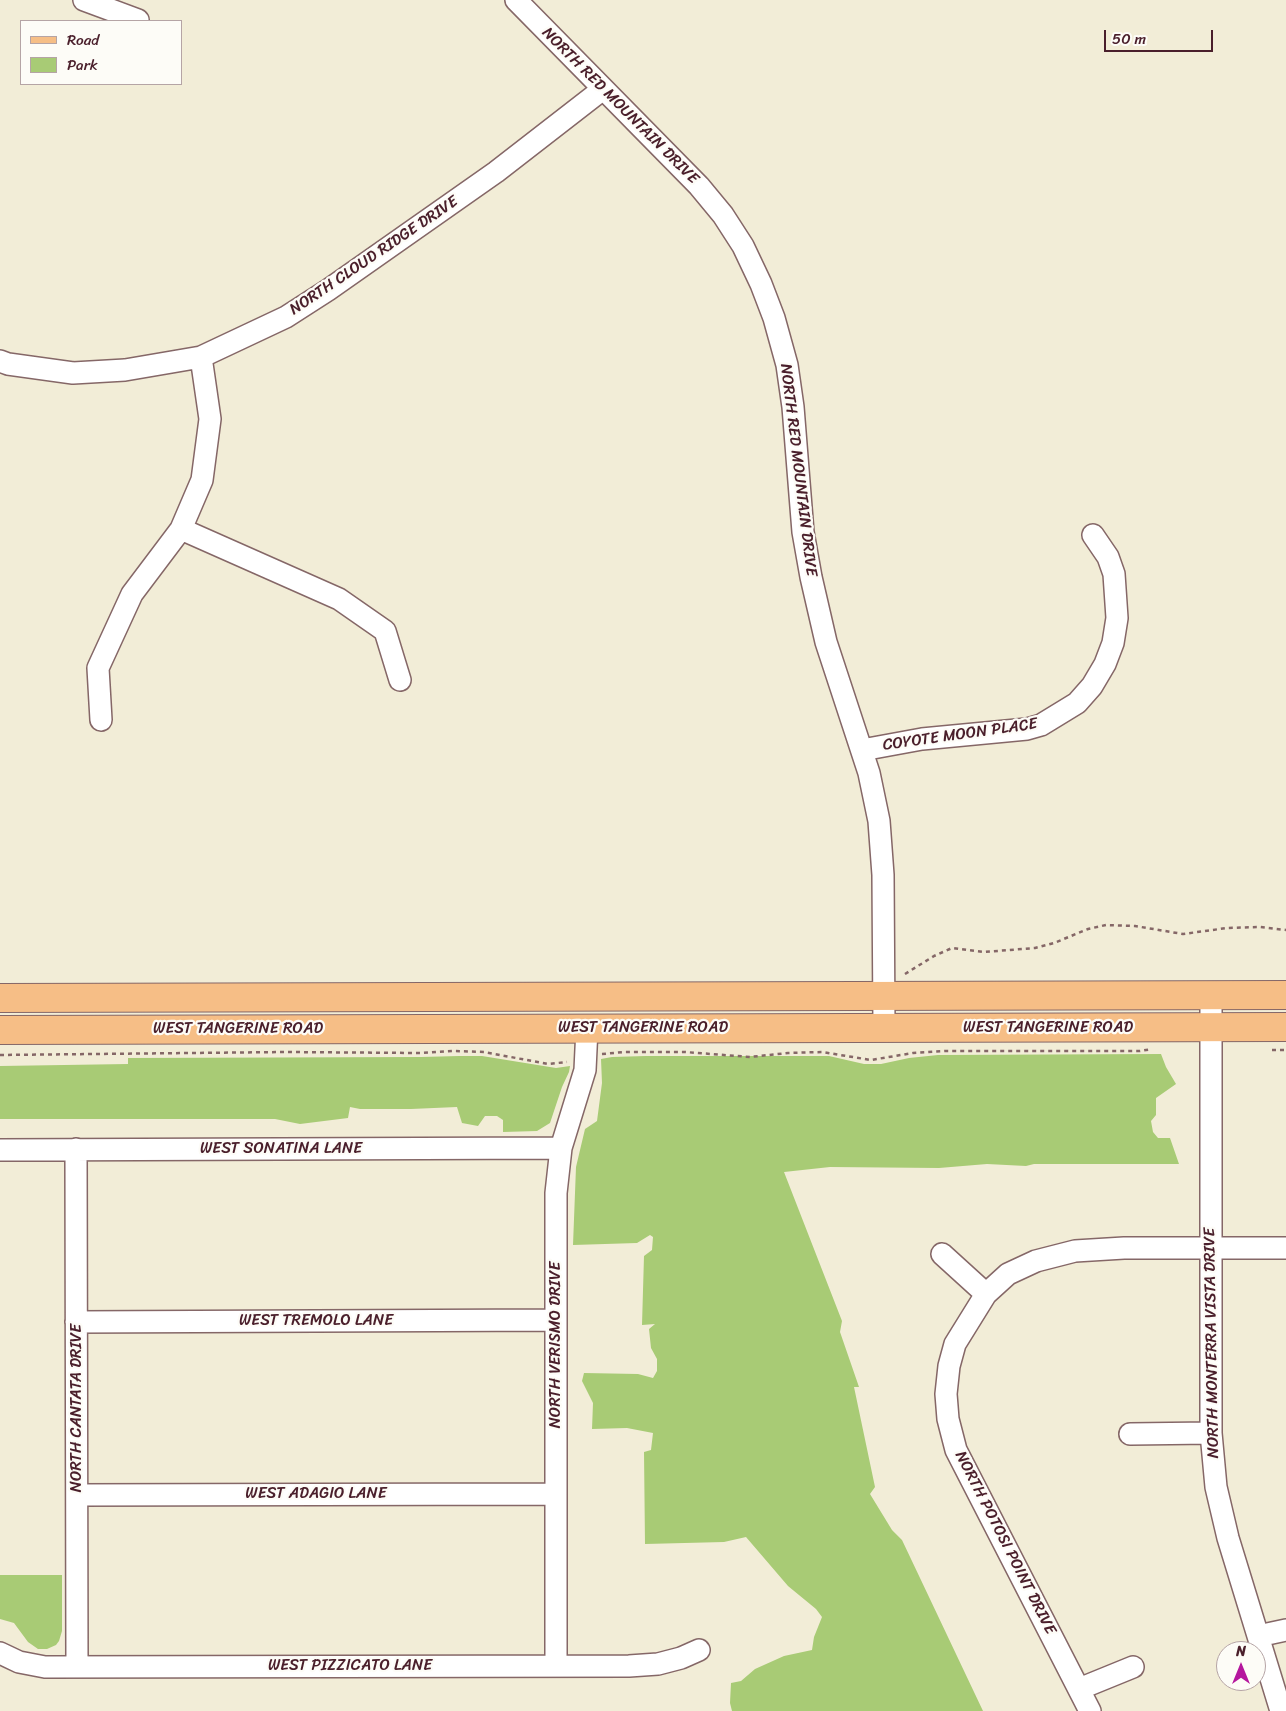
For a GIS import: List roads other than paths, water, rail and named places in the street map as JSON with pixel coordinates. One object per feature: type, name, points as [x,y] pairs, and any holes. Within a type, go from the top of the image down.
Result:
[{"type":"main road","name":"WEST TANGERINE ROAD","points":[[0,998],[884,988],[1286,995]]},
{"type":"main road","name":"WEST TANGERINE ROAD","points":[[0,1030],[1286,1027]]},
{"type":"street","points":[[84,0],[138,20]]},
{"type":"street","name":"NORTH RED MOUNTAIN DRIVE","points":[[516,0],[700,186],[723,215],[743,246],[761,284],[774,318],[786,366],[793,407],[803,532],[811,577],[826,642],[874,792],[881,836],[884,1027]]},
{"type":"street","name":"NORTH CLOUD RIDGE DRIVE","points":[[0,361],[8,364],[73,373],[125,370],[201,357],[286,317],[328,290],[496,172],[603,89]]},
{"type":"street","points":[[101,720],[98,668],[132,594],[181,530],[202,480],[210,419],[201,357]]},
{"type":"street","points":[[181,530],[339,599],[385,631],[400,680]]},
{"type":"street","name":"COYOTE MOON PLACE","points":[[862,750],[922,739],[1027,729],[1050,720],[1077,703],[1092,686],[1105,664],[1113,643],[1117,618],[1114,574],[1108,557],[1093,535]]},
{"type":"street","name":"NORTH MONTERRA VISTA DRIVE","points":[[1211,995],[1210,1433],[1216,1487],[1228,1538],[1281,1711]]},
{"type":"street","name":"NORTH VERISMO DRIVE","points":[[556,1666],[556,1211],[561,1148],[585,1070],[587,1028]]},
{"type":"street","name":"WEST SONATINA LANE","points":[[0,1150],[561,1148]]},
{"type":"street","name":"NORTH CANTATA DRIVE","points":[[76,1150],[77,1667]]},
{"type":"street","name":"NORTH POTOSI POINT DRIVE","points":[[1090,1711],[956,1450],[948,1419],[946,1394],[949,1366],[955,1344],[986,1294],[1008,1274],[1036,1261],[1075,1251],[1124,1248],[1286,1248]]},
{"type":"street","points":[[942,1254],[986,1294]]},
{"type":"street","name":"WEST TREMOLO LANE","points":[[76,1322],[556,1320]]},
{"type":"street","points":[[1130,1434],[1210,1433]]},
{"type":"street","name":"WEST ADAGIO LANE","points":[[77,1495],[556,1494]]},
{"type":"street","points":[[1258,1636],[1286,1630]]},
{"type":"street","name":"WEST PIZZICATO LANE","points":[[0,1653],[19,1662],[34,1665],[77,1667],[556,1666],[658,1664],[681,1658],[700,1650]]},
{"type":"street","points":[[1079,1689],[1133,1667]]}]
